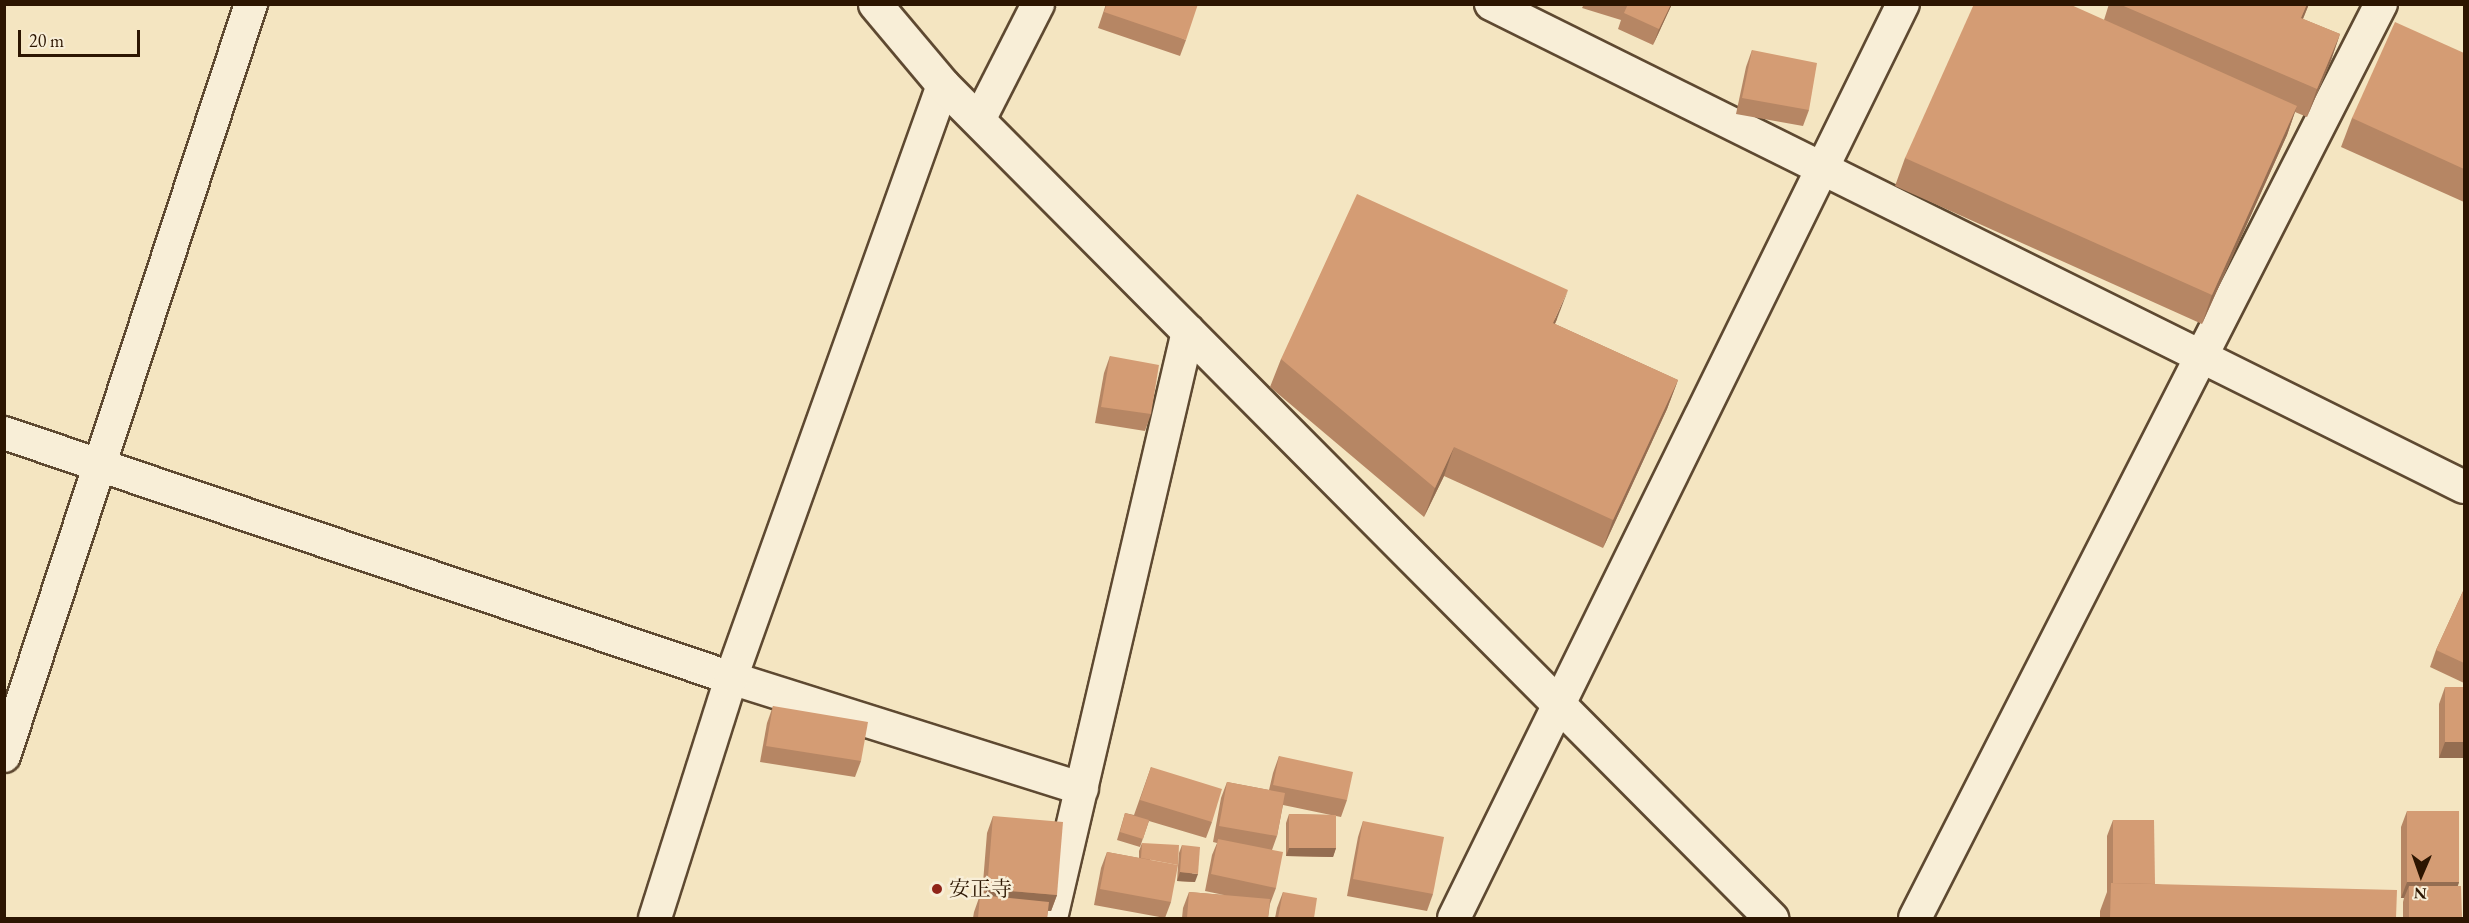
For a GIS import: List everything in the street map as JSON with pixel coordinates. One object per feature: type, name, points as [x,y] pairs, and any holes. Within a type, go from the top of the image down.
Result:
[{"type":"street","points":[[4,756],[251,4]]},
{"type":"street","points":[[875,4],[943,85],[1771,918]]},
{"type":"street","points":[[979,120],[1038,4]]},
{"type":"street","points":[[1491,4],[2464,487]]},
{"type":"street","points":[[1454,918],[1560,708],[1821,169],[1904,4]]},
{"type":"street","points":[[1916,918],[2203,359],[2380,4]]},
{"type":"street","points":[[655,918],[731,678],[943,85]]},
{"type":"street","points":[[1051,918],[1188,331]]},
{"type":"street","points":[[4,434],[731,678],[1082,789]]},
{"type":"building","points":[[1107,4],[1198,4],[1186,40],[1104,12]]},
{"type":"building","points":[[1628,4],[1671,4],[1659,29],[1624,13]]},
{"type":"building","points":[[1974,4],[2069,4],[2297,106],[2212,295],[1905,158]]},
{"type":"building","points":[[2119,4],[2307,4],[2301,18],[2340,34],[2317,89]]},
{"type":"building","points":[[2395,22],[2464,53],[2464,169],[2352,118]]},
{"type":"building","points":[[1752,50],[1817,63],[1809,110],[1742,98]]},
{"type":"building","points":[[1357,194],[1568,290],[1553,323],[1678,380],[1613,520],[1454,447],[1435,488],[1281,359]]},
{"type":"building","points":[[1110,356],[1159,365],[1151,414],[1101,407]]},
{"type":"building","points":[[2464,589],[2464,663],[2436,650]]},
{"type":"building","points":[[2445,687],[2464,687],[2464,742],[2445,742]]},
{"type":"building","points":[[773,706],[868,722],[861,761],[766,746]]},
{"type":"building","points":[[1279,756],[1353,772],[1347,800],[1273,785]]},
{"type":"building","points":[[1151,767],[1222,789],[1212,822],[1140,800]]},
{"type":"building","points":[[1227,782],[1285,793],[1277,836],[1219,826]]},
{"type":"building","points":[[2407,811],[2459,811],[2459,882],[2407,882]]},
{"type":"building","points":[[1125,813],[1149,820],[1143,839],[1120,832]]},
{"type":"building","points":[[1289,814],[1336,815],[1336,848],[1289,848]]},
{"type":"building","points":[[993,816],[1063,822],[1057,895],[987,889]]},
{"type":"building","points":[[2113,820],[2154,820],[2155,884],[2113,883]]},
{"type":"building","points":[[1363,821],[1444,837],[1433,894],[1353,879]]},
{"type":"building","points":[[1218,839],[1283,852],[1276,888],[1211,874]]},
{"type":"building","points":[[1142,843],[1179,845],[1178,865],[1141,858]]},
{"type":"building","points":[[1182,845],[1200,847],[1198,874],[1180,872]]},
{"type":"building","points":[[1107,852],[1178,865],[1171,902],[1100,889]]},
{"type":"building","points":[[2111,883],[2397,890],[2396,918],[2110,918]]},
{"type":"building","points":[[2409,886],[2461,886],[2462,918],[2409,918]]},
{"type":"building","points":[[1189,892],[1270,899],[1268,918],[1187,918]]},
{"type":"building","points":[[1283,892],[1317,898],[1314,918],[1278,918]]},
{"type":"building","points":[[980,895],[1049,902],[1047,918],[978,918]]},
{"type":"place","name":"安正寺","points":[[937,889]]}]
